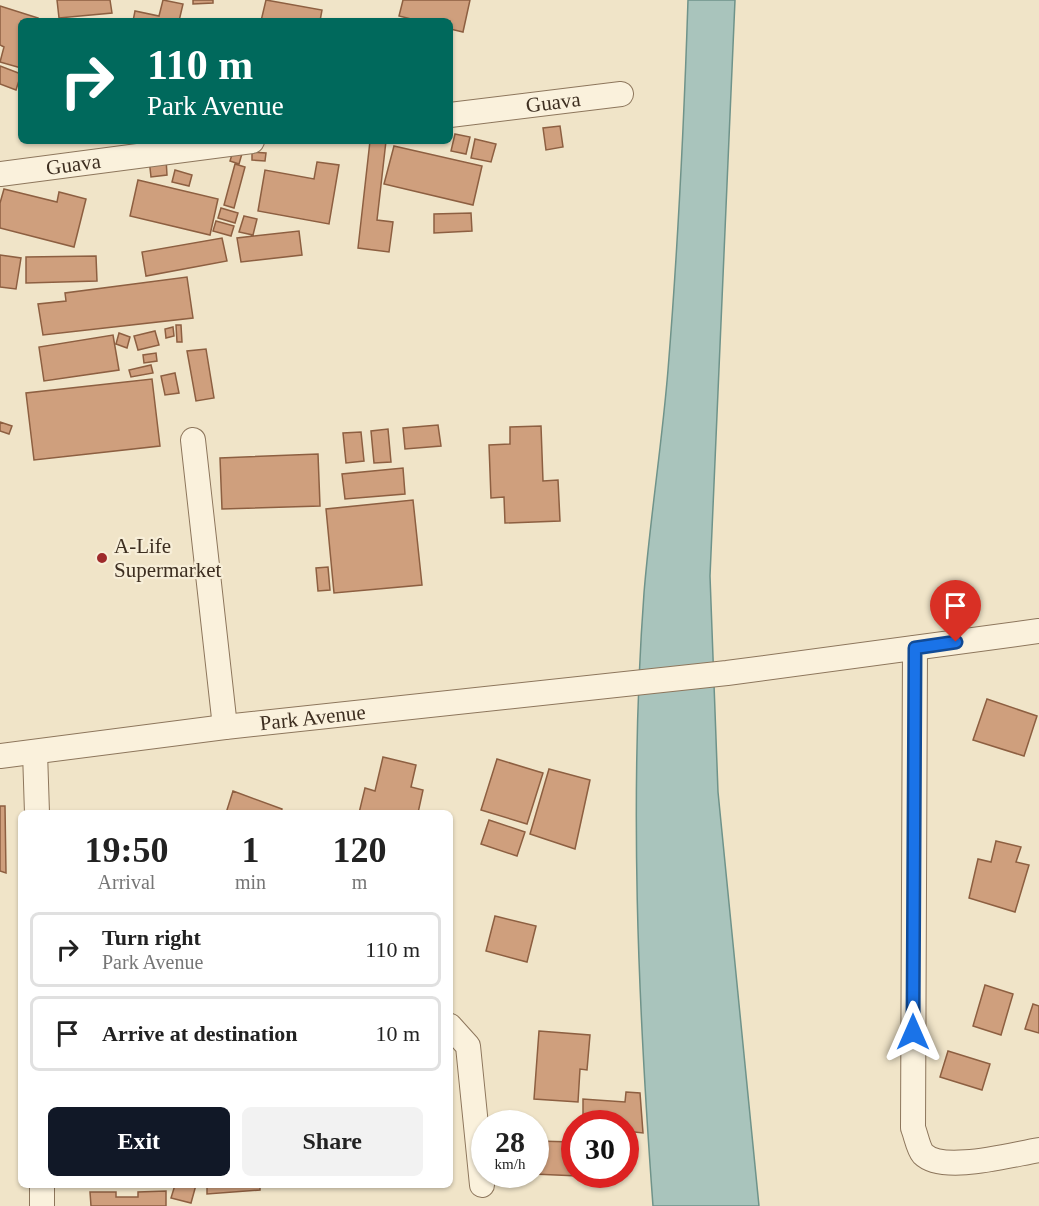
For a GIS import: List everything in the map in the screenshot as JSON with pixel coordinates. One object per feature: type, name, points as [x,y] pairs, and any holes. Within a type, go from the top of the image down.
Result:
[{"type":"street","name":"Guava","points":[[453,116],[621,94]]},
{"type":"street","name":"Guava","points":[[0,174],[229,144]]},
{"type":"street","points":[[194,440],[225,727]]},
{"type":"street","points":[[1039,631],[915,648],[913,1128],[922,1153],[938,1163],[971,1161],[1039,1150]]},
{"type":"street","name":"Park Avenue","points":[[0,756],[225,727],[626,682],[727,673],[915,648]]},
{"type":"street","points":[[36,752],[37,810]]},
{"type":"street","points":[[453,1029],[468,1046],[474,1110]]},
{"type":"street","points":[[42,1188],[42,1206]]},
{"type":"water","points":[[688,0],[735,0],[710,576],[718,792],[759,1206],[653,1206],[643,1053],[636,823],[639,670],[644,593],[672,324]]},
{"type":"building","points":[[57,0],[110,0],[112,13],[59,18]]},
{"type":"building","points":[[163,0],[183,4],[180,18],[134,18],[135,11],[159,16]]},
{"type":"building","points":[[193,0],[213,0],[213,3],[193,4]]},
{"type":"building","points":[[266,0],[322,10],[321,18],[262,18]]},
{"type":"building","points":[[403,0],[470,0],[463,32],[453,30],[453,18],[399,16]]},
{"type":"building","points":[[0,6],[38,18],[18,18],[18,67],[0,62],[4,47],[0,45]]},
{"type":"building","points":[[0,66],[18,73],[16,90],[0,84]]},
{"type":"building","points":[[560,126],[563,147],[546,150],[543,128]]},
{"type":"building","points":[[455,134],[470,137],[466,154],[451,151]]},
{"type":"building","points":[[475,139],[496,144],[491,162],[471,158]]},
{"type":"building","points":[[370,144],[386,144],[377,220],[393,222],[389,252],[358,248]]},
{"type":"building","points":[[394,146],[482,166],[473,205],[384,184]]},
{"type":"building","points":[[234,148],[243,150],[239,164],[230,161]]},
{"type":"building","points":[[252,152],[266,153],[265,161],[252,160]]},
{"type":"building","points":[[166,158],[167,175],[151,177],[149,159]]},
{"type":"building","points":[[317,162],[339,165],[329,224],[258,211],[265,170],[314,179]]},
{"type":"building","points":[[235,164],[245,167],[234,208],[224,205]]},
{"type":"building","points":[[175,170],[192,175],[189,186],[172,182]]},
{"type":"building","points":[[138,180],[218,199],[210,235],[130,216]]},
{"type":"building","points":[[4,189],[57,202],[59,192],[86,199],[74,247],[0,228],[0,203]]},
{"type":"building","points":[[221,208],[238,213],[235,223],[218,218]]},
{"type":"building","points":[[471,213],[472,231],[434,233],[434,214]]},
{"type":"building","points":[[244,216],[257,219],[253,235],[239,232]]},
{"type":"building","points":[[216,221],[234,226],[231,236],[213,231]]},
{"type":"building","points":[[299,231],[302,255],[241,262],[237,238]]},
{"type":"building","points":[[222,238],[227,261],[146,276],[142,252]]},
{"type":"building","points":[[0,255],[21,258],[16,289],[0,287]]},
{"type":"building","points":[[96,256],[97,281],[26,283],[26,257]]},
{"type":"building","points":[[187,277],[193,318],[43,335],[38,304],[66,301],[65,293]]},
{"type":"building","points":[[176,325],[181,325],[182,342],[177,342]]},
{"type":"building","points":[[173,327],[174,336],[166,338],[165,329]]},
{"type":"building","points":[[155,331],[159,345],[138,350],[134,336]]},
{"type":"building","points":[[119,333],[130,337],[127,348],[116,344]]},
{"type":"building","points":[[113,335],[119,370],[44,381],[39,347]]},
{"type":"building","points":[[206,349],[214,398],[196,401],[187,351]]},
{"type":"building","points":[[156,353],[157,361],[144,363],[143,355]]},
{"type":"building","points":[[151,365],[153,373],[131,377],[129,370]]},
{"type":"building","points":[[175,373],[179,393],[165,395],[161,376]]},
{"type":"building","points":[[152,379],[160,446],[34,460],[26,393]]},
{"type":"building","points":[[0,422],[12,426],[9,434],[0,431]]},
{"type":"building","points":[[438,425],[441,446],[405,449],[403,428]]},
{"type":"building","points":[[541,426],[543,481],[558,480],[560,521],[505,523],[504,497],[491,498],[489,445],[510,444],[510,427]]},
{"type":"building","points":[[388,429],[391,462],[374,463],[371,431]]},
{"type":"building","points":[[361,432],[364,461],[346,463],[343,433]]},
{"type":"building","points":[[318,454],[320,506],[222,509],[220,458]]},
{"type":"building","points":[[403,468],[405,494],[345,499],[342,474]]},
{"type":"building","points":[[413,500],[422,585],[334,593],[326,509]]},
{"type":"building","points":[[328,567],[330,590],[318,591],[316,568]]},
{"type":"building","points":[[987,699],[1037,716],[1024,756],[973,740]]},
{"type":"building","points":[[383,757],[416,765],[411,787],[423,790],[419,810],[360,810],[365,788],[375,791]]},
{"type":"building","points":[[497,759],[543,773],[527,824],[481,810]]},
{"type":"building","points":[[549,769],[590,780],[575,849],[530,834]]},
{"type":"building","points":[[233,791],[282,809],[282,810],[227,810]]},
{"type":"building","points":[[0,806],[5,806],[6,873],[0,871]]},
{"type":"building","points":[[489,820],[525,832],[517,856],[481,844]]},
{"type":"building","points":[[996,841],[1021,847],[1016,862],[1029,865],[1015,912],[969,898],[978,859],[991,862]]},
{"type":"building","points":[[495,916],[536,926],[527,962],[486,951]]},
{"type":"building","points":[[985,985],[1013,994],[1001,1035],[973,1026]]},
{"type":"building","points":[[1033,1004],[1039,1006],[1039,1033],[1025,1029]]},
{"type":"building","points":[[539,1031],[590,1035],[587,1070],[580,1069],[578,1102],[534,1099]]},
{"type":"building","points":[[948,1051],[990,1064],[982,1090],[940,1077]]},
{"type":"building","points":[[626,1092],[640,1093],[643,1133],[639,1133],[639,1110],[583,1110],[583,1099],[625,1102]]},
{"type":"building","points":[[549,1141],[561,1142],[561,1175],[549,1175]]},
{"type":"building","points":[[174,1188],[195,1188],[191,1203],[171,1198]]},
{"type":"building","points":[[207,1188],[260,1188],[260,1190],[207,1194]]},
{"type":"building","points":[[166,1191],[166,1206],[91,1206],[90,1192],[116,1192],[116,1197],[138,1197],[138,1192]]},
{"type":"place","name":"A-Life Supermarket","points":[[102,558]]},
{"type":"route","points":[[913,1032],[915,648],[956,642]]}]
